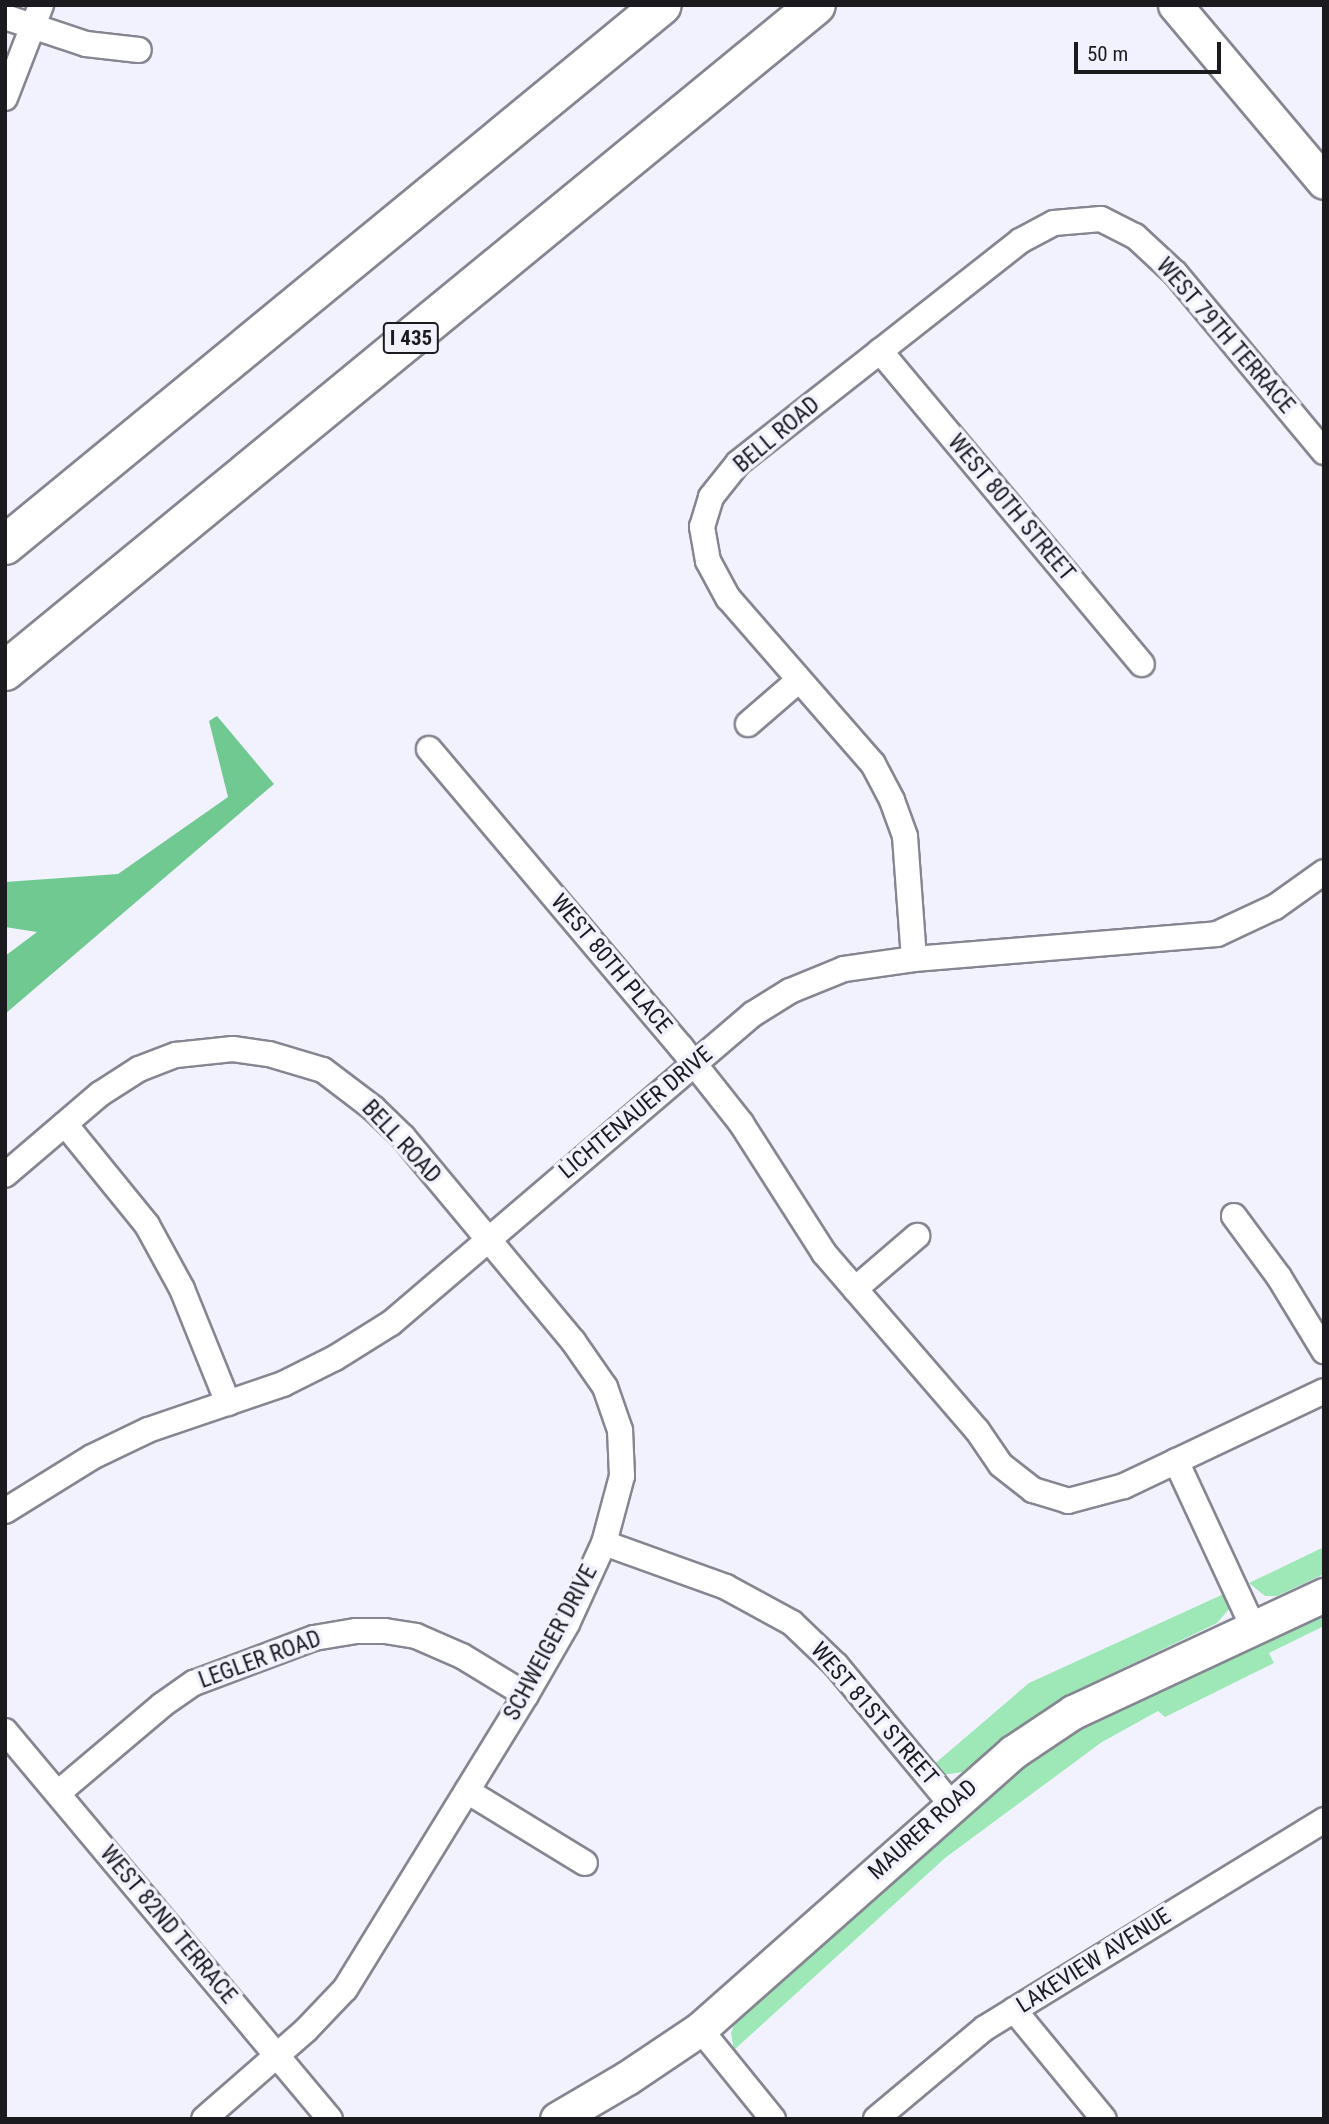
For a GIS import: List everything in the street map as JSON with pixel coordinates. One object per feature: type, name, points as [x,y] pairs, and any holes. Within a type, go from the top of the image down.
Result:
[{"type":"highway","points":[[5,545],[662,5]]},
{"type":"highway","name":"I 435","points":[[5,671],[816,5]]},
{"type":"street","points":[[1182,8],[1324,183]]},
{"type":"street","points":[[5,16],[37,16],[86,44],[139,50]]},
{"type":"street","points":[[5,98],[37,16]]},
{"type":"street","name":"WEST 79TH TERRACE","points":[[1079,221],[1101,219],[1135,236],[1175,273],[1324,452]]},
{"type":"street","name":"BELL ROAD","points":[[915,960],[905,836],[892,800],[873,765],[728,598],[708,561],[702,527],[711,497],[738,463],[1020,241],[1054,223],[1079,221]]},
{"type":"street","name":"WEST 80TH STREET","points":[[880,351],[1142,664]]},
{"type":"street","points":[[748,724],[799,680]]},
{"type":"street","name":"WEST 80TH PLACE","points":[[429,749],[694,1064],[741,1124],[824,1253],[977,1430],[1001,1465],[1033,1490],[1068,1501],[1124,1486],[1324,1391]]},
{"type":"street","name":"LICHTENAUER DRIVE","points":[[5,1511],[92,1457],[148,1430],[282,1384],[335,1357],[391,1323],[753,1014],[790,991],[844,969],[915,960],[1217,934],[1275,907],[1324,872]]},
{"type":"street","name":"BELL ROAD","points":[[5,1175],[100,1094],[139,1069],[176,1055],[233,1049],[269,1054],[323,1070],[373,1108],[403,1138],[487,1240]]},
{"type":"street","points":[[65,1124],[147,1225],[182,1289],[228,1403]]},
{"type":"street","points":[[1234,1216],[1279,1278],[1324,1351]]},
{"type":"street","points":[[855,1289],[917,1236]]},
{"type":"street","name":"SCHWEIGER DRIVE","points":[[204,2119],[277,2057],[345,1989],[526,1695],[567,1624],[604,1544],[622,1476],[623,1453],[614,1409],[593,1367],[487,1240]]},
{"type":"street","points":[[1176,1461],[1253,1628]]},
{"type":"street","name":"WEST 81ST STREET","points":[[604,1544],[726,1587],[792,1623],[836,1665],[951,1804]]},
{"type":"street","name":"MAURER ROAD","points":[[557,2119],[627,2078],[700,2029],[951,1804],[1013,1752],[1073,1712],[1324,1595]]},
{"type":"street","name":"LEGLER ROAD","points":[[58,1793],[162,1705],[194,1683],[314,1638],[356,1631],[385,1631],[416,1636],[463,1656],[526,1695]]},
{"type":"street","name":"WEST 82ND TERRACE","points":[[5,1731],[330,2119]]},
{"type":"street","points":[[467,1791],[585,1863]]},
{"type":"street","name":"LAKEVIEW AVENUE","points":[[876,2119],[985,2028],[1324,1820]]},
{"type":"street","points":[[1014,2010],[1104,2119]]},
{"type":"street","points":[[700,2029],[773,2119]]},
{"type":"green space","points":[[217,716],[274,784],[5,1014],[5,956],[37,932],[5,927],[5,882],[118,874],[228,797],[209,721]]},
{"type":"green space","points":[[1324,1547],[1324,1574],[1277,1596],[1265,1596],[1249,1583]]},
{"type":"green space","points":[[1228,1592],[1230,1608],[1217,1623],[1082,1688],[1020,1726],[962,1772],[943,1775],[932,1766],[1029,1683]]},
{"type":"green space","points":[[1324,1608],[1324,1626],[1269,1653],[1274,1663],[1165,1717],[1158,1711],[1102,1742],[945,1858],[734,2050],[731,2033],[736,2019],[905,1863],[1024,1764],[1093,1719]]}]
